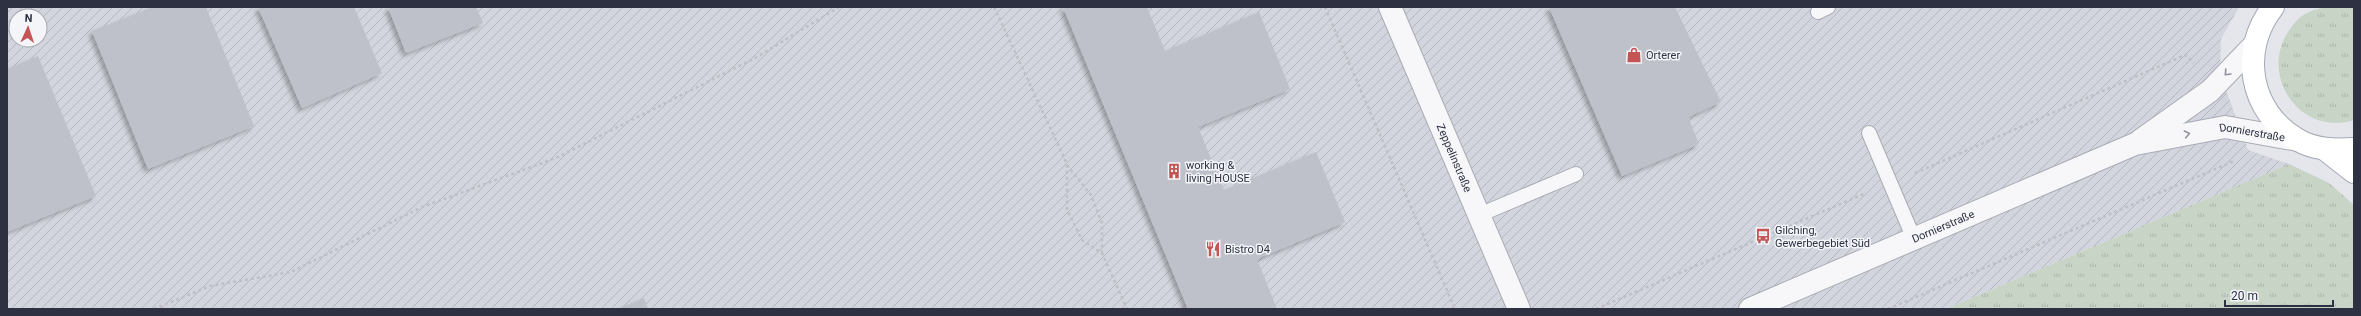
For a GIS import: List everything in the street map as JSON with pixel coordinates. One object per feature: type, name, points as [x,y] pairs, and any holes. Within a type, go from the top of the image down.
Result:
[{"type":"main road","points":[[2273,7],[2264,19],[2254,45],[2252,72],[2259,99],[2275,123],[2298,140],[2326,150],[2354,172]]},
{"type":"main road","points":[[2326,150],[2354,149]]},
{"type":"street","name":"Zeppelinstraße","points":[[1390,7],[1519,309]]},
{"type":"street","name":"Dornierstraße","points":[[1750,309],[2135,144],[2210,91],[2254,45]]},
{"type":"street","name":"Dornierstraße","points":[[2135,144],[2225,127],[2298,140]]},
{"type":"lane","points":[[1870,133],[1914,239]]},
{"type":"lane","points":[[1479,215],[1576,174]]},
{"type":"path","points":[[154,309],[210,286],[291,272],[422,207],[556,158],[757,57],[839,7]]},
{"type":"path","points":[[994,7],[1067,164],[1091,195],[1102,223],[1102,253],[1127,309]]},
{"type":"path","points":[[1325,7],[1455,309]]},
{"type":"path","points":[[1888,309],[2236,160]]},
{"type":"path","points":[[1067,164],[1067,210],[1082,240],[1102,253]]},
{"type":"shaded area","points":[[7,7],[2239,7],[2221,39],[2220,74],[2248,150],[2289,164],[1946,309],[7,309]]},
{"type":"green space","points":[[2324,7],[2354,7],[2354,120],[2335,123],[2318,120],[2303,112],[2292,101],[2283,86],[2279,70],[2280,53],[2286,35],[2301,17],[2309,12]]},
{"type":"green space","points":[[2289,164],[2329,183],[2354,205],[2354,309],[1946,309]]},
{"type":"building","points":[[153,7],[206,7],[254,126],[148,169],[92,31]]},
{"type":"building","points":[[258,7],[354,7],[382,73],[302,108]]},
{"type":"building","points":[[388,7],[476,7],[483,23],[406,53]]},
{"type":"building","name":"working & living HOUSE","points":[[1063,7],[1147,7],[1165,51],[1259,12],[1290,89],[1198,127],[1224,190],[1316,152],[1345,222],[1257,259],[1277,309],[1188,309]]},
{"type":"building","name":"Orterer","points":[[1549,7],[1675,7],[1721,102],[1688,117],[1699,144],[1622,176]]},
{"type":"building","points":[[38,56],[96,196],[7,232],[7,69]]},
{"type":"building","points":[[644,298],[648,309],[618,309]]},
{"type":"place","name":"Orterer","points":[[1634,55]]},
{"type":"place","name":"working & living HOUSE","points":[[1174,171]]},
{"type":"place","name":"Gilching, Gewerbegebiet Süd","points":[[1763,236]]},
{"type":"place","name":"Bistro D4","points":[[1213,249]]}]
